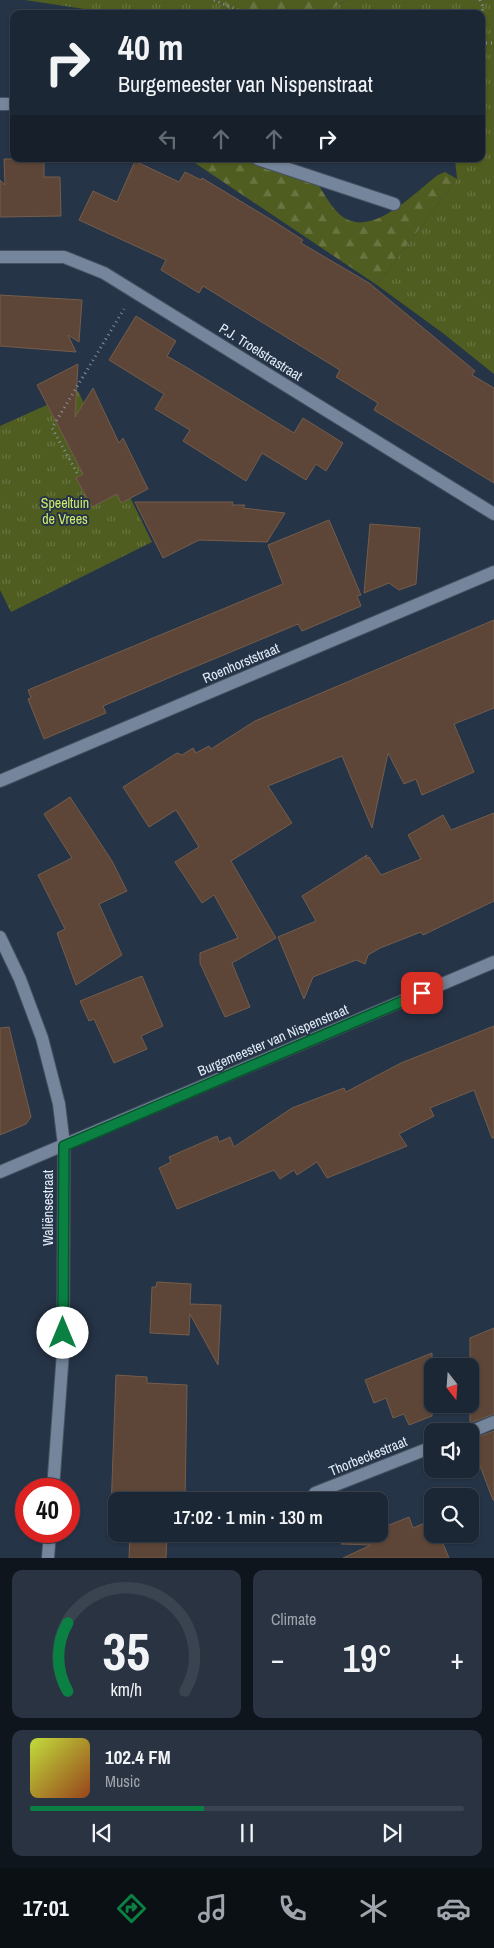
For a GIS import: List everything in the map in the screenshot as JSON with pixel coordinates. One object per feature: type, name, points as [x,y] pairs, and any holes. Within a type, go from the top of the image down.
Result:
[{"type":"street","points":[[267,162],[394,204]]},
{"type":"street","name":"P.J. Troelstrastraat","points":[[0,257],[64,257],[104,273],[494,514]]},
{"type":"street","name":"Roenhorststraat","points":[[0,781],[494,572]]},
{"type":"street","name":"Waliënsestraat","points":[[0,937],[20,979],[42,1038],[59,1104],[64,1146],[62,1352],[54,1478]]},
{"type":"street","name":"Burgemeester van Nispenstraat","points":[[0,1172],[494,962]]},
{"type":"street","points":[[479,1428],[494,1422]]},
{"type":"street","name":"Thorbeckestraat","points":[[320,1492],[424,1450]]},
{"type":"street","points":[[48,1558],[49,1543]]},
{"type":"path","points":[[214,0],[238,10]]},
{"type":"path","points":[[76,474],[52,428],[134,291]]},
{"type":"green space","points":[[25,0],[219,0],[230,10],[91,10]]},
{"type":"green space","points":[[219,0],[346,0],[331,10],[230,10]]},
{"type":"green space","points":[[346,0],[494,0],[494,374],[444,334],[377,285],[457,179],[455,162],[485,162],[485,10],[331,10]]},
{"type":"green space","points":[[193,162],[256,162],[315,180],[335,210],[343,217],[355,222],[367,222],[393,210],[438,175],[445,172],[457,179],[377,285]]},
{"type":"green space","name":"Speeltuin de Vrees","points":[[78,391],[152,542],[11,612],[0,590],[0,426]]},
{"type":"building","points":[[4,159],[10,159],[10,162],[44,162],[44,177],[60,177],[61,216],[0,217],[0,180],[5,185]]},
{"type":"building","points":[[135,162],[179,182],[185,172],[201,180],[202,178],[275,222],[303,240],[301,243],[369,283],[475,371],[472,375],[494,388],[494,483],[374,410],[378,403],[336,377],[340,370],[203,286],[199,293],[161,270],[166,260],[79,220],[93,191],[117,202]]},
{"type":"building","points":[[0,295],[82,300],[79,342],[68,335],[76,352],[0,346]]},
{"type":"building","points":[[136,316],[176,341],[167,356],[294,433],[303,418],[343,443],[326,471],[316,464],[306,480],[262,453],[246,481],[183,441],[190,430],[155,409],[164,394],[109,360]]},
{"type":"building","points":[[78,364],[75,417],[93,388],[119,443],[123,438],[148,489],[121,503],[117,494],[92,507],[76,478],[83,474],[37,385]]},
{"type":"building","points":[[135,502],[233,502],[232,505],[245,505],[243,508],[285,513],[267,542],[199,540],[163,558]]},
{"type":"building","points":[[329,520],[361,595],[357,596],[361,606],[302,631],[298,624],[173,676],[103,706],[106,713],[44,739],[28,699],[31,698],[28,690],[283,584],[268,545]]},
{"type":"building","points":[[370,524],[420,528],[416,584],[399,590],[389,583],[364,593]]},
{"type":"building","points":[[494,620],[494,708],[454,724],[474,772],[422,795],[416,779],[404,784],[388,753],[372,828],[342,756],[268,786],[292,823],[231,861],[276,938],[232,963],[250,1007],[225,1017],[200,963],[200,953],[238,938],[214,895],[202,903],[175,862],[199,847],[176,810],[149,827],[123,787],[177,753],[182,755],[193,748],[196,753],[209,746],[211,749],[255,721]]},
{"type":"building","points":[[70,797],[112,861],[127,891],[99,904],[122,955],[76,985],[57,933],[65,929],[38,875],[72,858],[44,814]]},
{"type":"building","points":[[494,813],[494,901],[423,935],[421,932],[380,948],[368,955],[365,964],[356,960],[313,977],[304,999],[278,937],[316,921],[302,896],[367,855],[366,859],[369,857],[381,875],[421,859],[408,835],[443,815],[451,830]]},
{"type":"building","points":[[142,976],[163,1026],[141,1036],[147,1049],[114,1063],[94,1019],[89,1021],[80,1001]]},
{"type":"building","points":[[494,1026],[494,1138],[492,1138],[474,1090],[430,1108],[434,1116],[399,1134],[407,1146],[327,1178],[317,1162],[297,1175],[294,1170],[280,1179],[274,1170],[177,1209],[159,1168],[171,1162],[169,1157],[217,1136],[219,1142],[230,1137],[234,1147],[292,1108],[344,1088],[346,1092],[401,1063]]},
{"type":"building","points":[[9,1027],[31,1117],[26,1124],[0,1135],[0,1028]]},
{"type":"building","points":[[157,1282],[191,1284],[190,1304],[221,1305],[218,1365],[190,1314],[189,1335],[150,1333],[152,1287],[156,1287]]},
{"type":"building","points":[[494,1328],[494,1414],[470,1423],[470,1413],[479,1413],[479,1358],[470,1358],[470,1338]]},
{"type":"building","points":[[432,1353],[432,1358],[424,1358],[424,1413],[432,1413],[432,1416],[409,1425],[404,1414],[393,1418],[386,1398],[374,1403],[365,1380]]},
{"type":"building","points":[[116,1375],[147,1377],[147,1383],[187,1385],[185,1492],[112,1492]]},
{"type":"building","points":[[494,1431],[494,1500],[479,1463],[479,1437]]},
{"type":"building","points":[[409,1517],[413,1528],[424,1523],[424,1543],[443,1543],[449,1558],[343,1558],[371,1545],[341,1544],[346,1542],[388,1542],[388,1525]]},
{"type":"building","points":[[130,1542],[167,1542],[166,1558],[129,1558]]},
{"type":"route","points":[[63,1333],[64,1146],[422,993]]}]
